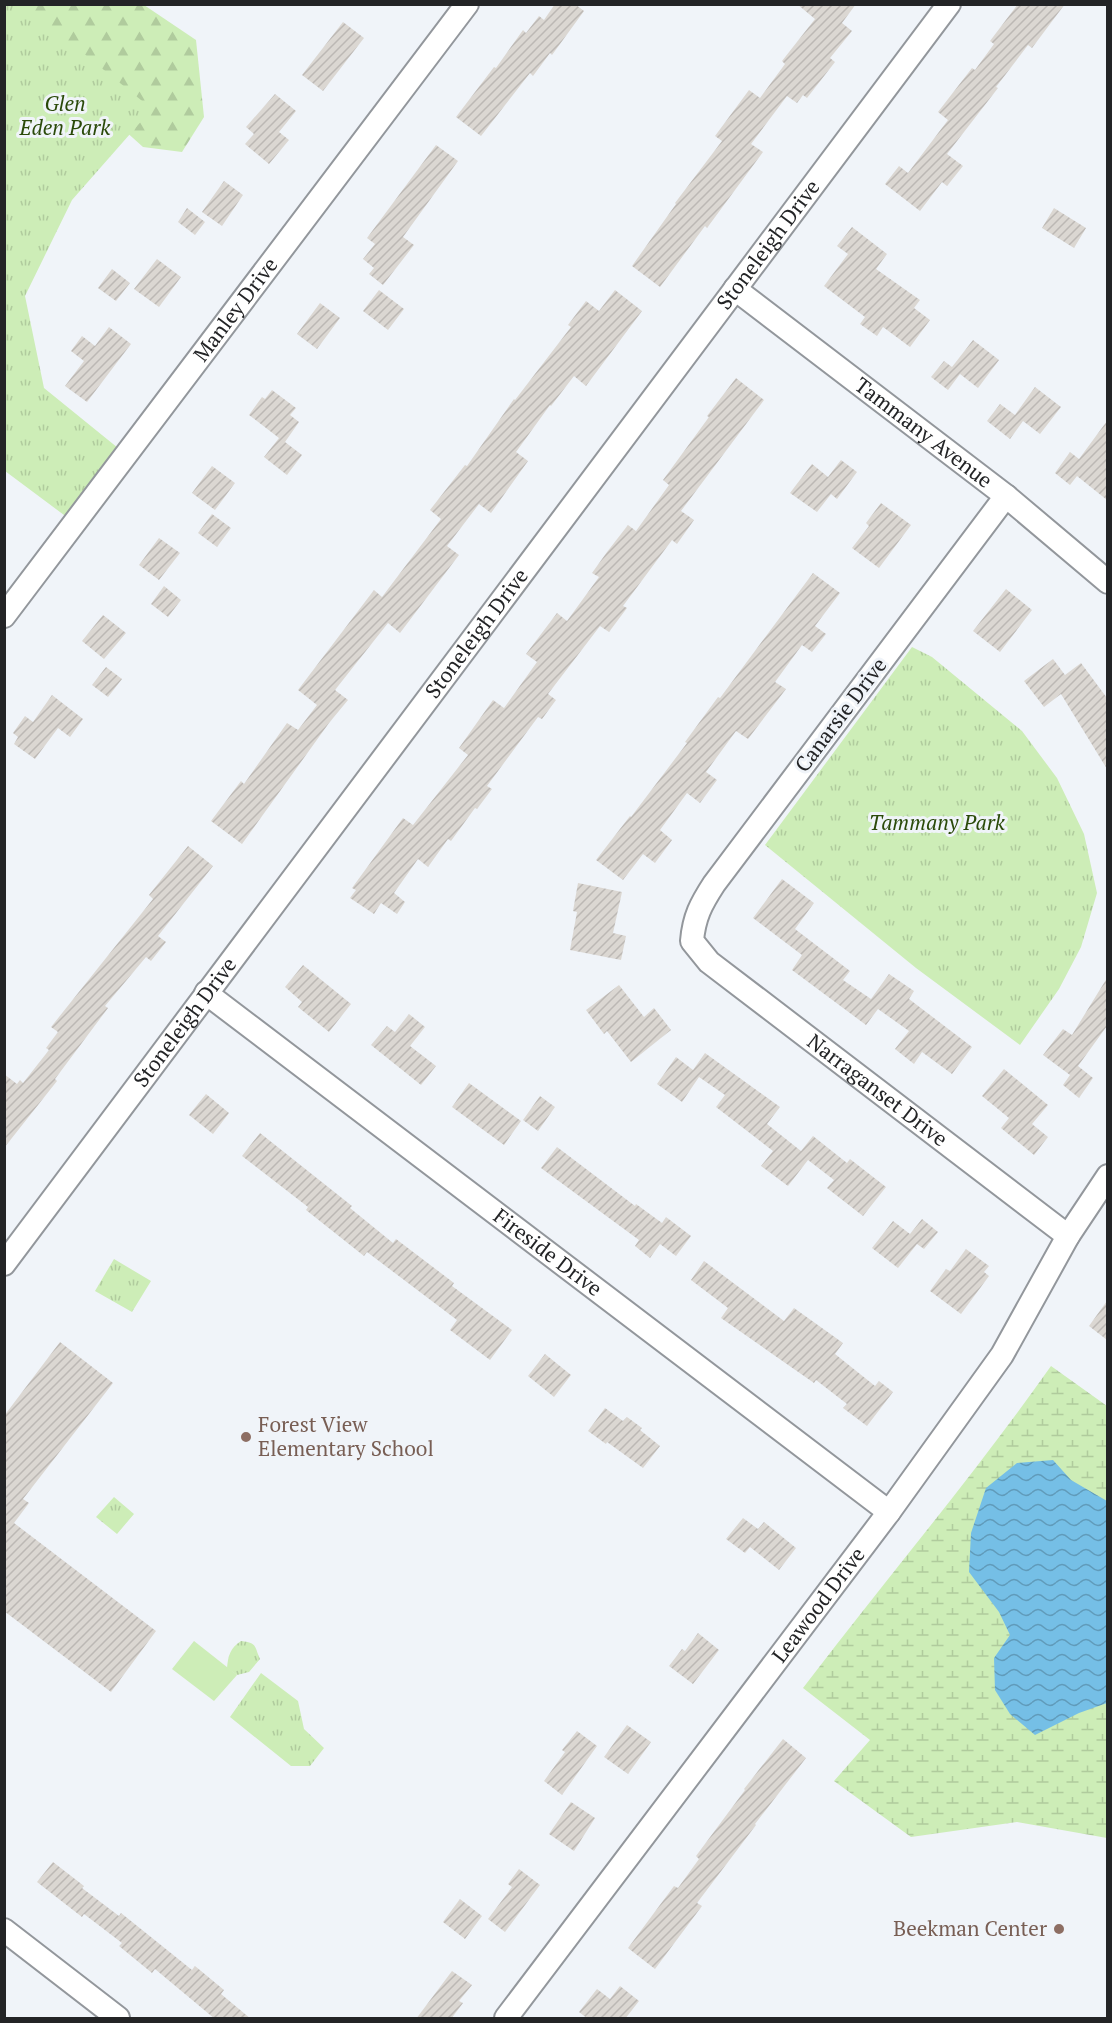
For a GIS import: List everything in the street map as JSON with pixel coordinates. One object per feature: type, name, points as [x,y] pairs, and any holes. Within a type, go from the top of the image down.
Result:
[{"type":"street","name":"Manley Drive","points":[[4,616],[466,4]]},
{"type":"street","name":"Stoneleigh Drive","points":[[4,1264],[949,4]]},
{"type":"street","name":"Tammany Avenue","points":[[735,289],[1006,496],[1107,582]]},
{"type":"street","name":"Canarsie Drive","points":[[692,941],[693,925],[700,906],[714,884],[1006,496]]},
{"type":"street","name":"Narraganset Drive","points":[[692,941],[710,962],[1068,1236]]},
{"type":"street","name":"Fireside Drive","points":[[206,993],[889,1512]]},
{"type":"street","name":"Leawood Drive","points":[[506,2019],[889,1512],[1002,1355],[1068,1236],[1107,1176]]},
{"type":"street","points":[[4,1930],[118,2019]]},
{"type":"green space","name":"Glen Eden Park","points":[[4,5],[24,5],[152,109],[72,200],[25,296],[44,388],[118,448],[68,518],[5,471]]},
{"type":"green space","points":[[5,5],[144,5],[196,40],[204,117],[182,152],[143,147],[5,23]]},
{"type":"green space","name":"Tammany Park","points":[[912,647],[932,657],[1022,731],[1057,778],[1084,834],[1097,893],[1081,947],[1059,989],[1020,1045],[916,968],[765,845]]},
{"type":"green space","points":[[114,1259],[151,1281],[132,1312],[95,1291]]},
{"type":"green space","points":[[1051,1366],[1107,1406],[1107,1838],[1017,1822],[911,1837],[834,1781],[870,1740],[803,1688],[991,1448]]},
{"type":"green space","points":[[114,1497],[134,1514],[117,1534],[96,1517]]},
{"type":"green space","points":[[194,1641],[237,1675],[214,1701],[172,1669]]},
{"type":"green space","points":[[241,1641],[254,1646],[260,1659],[249,1672],[237,1675],[227,1668],[227,1664],[232,1649]]},
{"type":"green space","points":[[261,1673],[298,1701],[304,1729],[324,1748],[310,1766],[291,1766],[230,1717]]},
{"type":"water","points":[[1053,1460],[1071,1480],[1107,1501],[1107,1703],[1079,1713],[1035,1735],[1010,1714],[995,1690],[994,1658],[1010,1635],[999,1612],[969,1572],[971,1533],[986,1488],[1017,1463]]},
{"type":"building","points":[[555,4],[575,4],[584,11],[552,55],[550,53],[533,76],[530,73],[481,136],[456,117],[523,30],[526,33],[539,16],[544,20]]},
{"type":"building","points":[[797,4],[856,4],[842,23],[852,31],[830,58],[835,62],[807,98],[803,95],[797,103],[787,96],[751,144],[763,152],[660,287],[632,266],[675,203],[722,141],[715,136],[749,90],[760,98],[785,64],[782,61],[815,19]]},
{"type":"building","points":[[1018,4],[1065,4],[1032,48],[1028,45],[947,154],[963,166],[947,186],[942,182],[920,211],[885,184],[899,166],[908,173],[948,120],[938,112],[972,68],[975,70],[994,44],[990,41]]},
{"type":"building","points":[[343,22],[364,38],[323,91],[302,75]]},
{"type":"building","points":[[275,94],[296,111],[279,132],[289,140],[269,164],[245,144],[254,134],[246,127]]},
{"type":"building","points":[[436,145],[458,161],[403,237],[414,245],[383,285],[369,274],[374,268],[363,259],[375,244],[367,238]]},
{"type":"building","points":[[224,181],[243,195],[222,226],[202,212]]},
{"type":"building","points":[[187,208],[205,222],[195,235],[178,222]]},
{"type":"building","points":[[1054,208],[1086,228],[1074,248],[1042,228]]},
{"type":"building","points":[[852,227],[887,254],[876,269],[920,300],[914,308],[930,320],[910,347],[883,327],[877,336],[860,324],[865,317],[824,286],[848,254],[837,246]]},
{"type":"building","points":[[157,259],[181,277],[159,307],[134,289]]},
{"type":"building","points":[[112,269],[130,283],[116,301],[98,288]]},
{"type":"building","points":[[379,290],[404,309],[388,330],[363,311]]},
{"type":"building","points":[[615,290],[642,311],[586,386],[574,376],[550,405],[516,452],[528,461],[491,513],[479,504],[447,546],[459,555],[400,633],[388,623],[335,690],[348,700],[242,844],[211,821],[241,781],[244,784],[287,723],[298,730],[317,705],[298,690],[374,590],[382,597],[441,519],[430,510],[465,465],[467,466],[514,399],[571,327],[568,325],[586,301],[599,311]]},
{"type":"building","points":[[320,303],[340,318],[317,349],[297,334]]},
{"type":"building","points":[[109,327],[131,344],[87,402],[65,386],[84,361],[71,351],[82,336],[95,346]]},
{"type":"building","points":[[973,340],[999,360],[978,388],[960,374],[948,390],[931,377],[944,361],[952,367]]},
{"type":"building","points":[[736,378],[764,400],[681,511],[694,520],[677,544],[672,540],[623,606],[627,608],[609,632],[600,626],[548,694],[556,700],[542,719],[538,717],[487,786],[492,789],[451,841],[448,839],[428,867],[418,859],[394,893],[405,902],[397,914],[381,903],[374,914],[350,898],[356,890],[352,888],[403,818],[413,825],[468,755],[459,748],[493,700],[504,708],[537,662],[526,654],[557,613],[567,621],[599,577],[592,573],[607,552],[628,525],[636,531],[669,485],[663,480]]},
{"type":"building","points":[[1035,387],[1061,407],[1040,434],[1023,421],[1010,439],[987,421],[1000,404],[1015,415]]},
{"type":"building","points":[[272,390],[296,408],[290,415],[299,422],[285,442],[302,455],[287,475],[264,457],[279,438],[249,415],[262,397],[265,399]]},
{"type":"building","points":[[1107,421],[1107,500],[1077,476],[1070,485],[1055,473],[1070,452],[1079,459]]},
{"type":"building","points":[[841,460],[857,472],[837,499],[831,494],[817,512],[790,493],[812,464],[828,477]]},
{"type":"building","points":[[212,466],[235,483],[215,510],[192,493]]},
{"type":"building","points":[[881,503],[911,525],[879,568],[852,548],[869,526],[866,523]]},
{"type":"building","points":[[212,514],[231,528],[217,547],[198,533]]},
{"type":"building","points":[[159,538],[180,553],[159,580],[139,565]]},
{"type":"building","points":[[813,573],[840,593],[815,626],[826,634],[812,652],[802,645],[775,682],[786,689],[748,739],[736,731],[706,772],[717,780],[700,803],[687,793],[660,830],[672,840],[655,863],[643,854],[623,880],[596,860],[687,743],[685,742],[718,697],[720,698]]},
{"type":"building","points":[[164,586],[181,600],[168,617],[151,604]]},
{"type":"building","points":[[1006,589],[1032,610],[1000,652],[973,631]]},
{"type":"building","points":[[103,615],[126,633],[104,659],[82,641]]},
{"type":"building","points":[[1053,659],[1065,675],[1081,663],[1107,698],[1107,769],[1061,694],[1044,707],[1024,681]]},
{"type":"building","points":[[106,667],[122,679],[108,697],[92,685]]},
{"type":"building","points":[[52,695],[83,719],[70,737],[58,728],[35,759],[14,744],[18,737],[13,733],[25,716],[33,722]]},
{"type":"building","points":[[188,846],[213,866],[158,936],[166,942],[151,961],[146,957],[105,1006],[108,1008],[55,1079],[57,1081],[4,1148],[4,1074],[17,1084],[20,1080],[23,1083],[49,1050],[46,1048],[58,1032],[51,1027],[153,899],[149,895]]},
{"type":"building","points":[[782,879],[814,903],[795,929],[850,971],[843,980],[871,999],[889,974],[914,991],[909,999],[972,1047],[952,1074],[922,1052],[914,1064],[895,1049],[909,1031],[878,1009],[866,1025],[792,970],[802,955],[753,918]]},
{"type":"building","points":[[578,883],[622,892],[613,933],[626,936],[621,960],[570,950],[577,912],[573,911]]},
{"type":"building","points":[[303,965],[351,1004],[329,1032],[298,1007],[302,1002],[285,987]]},
{"type":"building","points":[[1107,978],[1107,1026],[1078,1066],[1093,1078],[1079,1098],[1063,1085],[1070,1075],[1043,1055],[1063,1029],[1072,1035]]},
{"type":"building","points":[[619,985],[644,1017],[654,1008],[671,1030],[631,1062],[607,1031],[604,1034],[586,1010]]},
{"type":"building","points":[[409,1014],[425,1027],[410,1046],[436,1066],[421,1085],[371,1045],[387,1026],[395,1032]]},
{"type":"building","points":[[705,1053],[780,1107],[767,1124],[801,1151],[813,1136],[847,1163],[850,1159],[886,1187],[863,1216],[827,1188],[834,1180],[808,1160],[788,1186],[761,1166],[773,1151],[716,1107],[725,1095],[699,1077],[682,1102],[657,1084],[676,1057],[693,1070]]},
{"type":"building","points":[[1004,1069],[1048,1105],[1032,1124],[1048,1137],[1034,1155],[1001,1128],[1009,1118],[982,1096]]},
{"type":"building","points":[[469,1083],[521,1121],[504,1145],[452,1107]]},
{"type":"building","points":[[206,1094],[229,1113],[213,1134],[189,1115]]},
{"type":"building","points":[[540,1096],[555,1107],[538,1131],[523,1120]]},
{"type":"building","points":[[260,1133],[352,1206],[350,1208],[393,1243],[396,1239],[454,1283],[452,1286],[512,1330],[490,1360],[450,1330],[457,1320],[367,1252],[364,1256],[306,1210],[308,1207],[242,1156]]},
{"type":"building","points":[[557,1147],[635,1206],[636,1204],[662,1223],[666,1217],[691,1236],[676,1256],[660,1244],[650,1258],[635,1246],[639,1240],[541,1168]]},
{"type":"building","points":[[922,1219],[938,1232],[924,1249],[917,1244],[898,1268],[872,1248],[893,1221],[910,1234]]},
{"type":"building","points":[[966,1249],[989,1266],[984,1272],[989,1276],[961,1314],[930,1291],[946,1269],[950,1271]]},
{"type":"building","points":[[704,1261],[784,1321],[794,1308],[843,1343],[835,1354],[875,1386],[879,1381],[893,1392],[867,1426],[843,1408],[847,1404],[816,1380],[814,1383],[721,1318],[728,1308],[691,1280]]},
{"type":"building","points":[[1107,1301],[1107,1340],[1089,1326]]},
{"type":"building","points":[[60,1342],[113,1383],[23,1499],[29,1503],[14,1523],[156,1631],[111,1692],[4,1611],[4,1416]]},
{"type":"building","points":[[545,1354],[571,1375],[554,1397],[528,1376]]},
{"type":"building","points":[[605,1408],[623,1421],[627,1417],[660,1446],[643,1468],[588,1431]]},
{"type":"building","points":[[743,1518],[758,1529],[764,1522],[796,1548],[779,1570],[750,1547],[745,1553],[726,1539]]},
{"type":"building","points":[[698,1633],[719,1650],[693,1684],[669,1666],[682,1649],[685,1651]]},
{"type":"building","points":[[627,1725],[651,1742],[628,1774],[604,1757]]},
{"type":"building","points":[[577,1731],[597,1746],[562,1795],[544,1781],[565,1752],[562,1750]]},
{"type":"building","points":[[783,1739],[806,1758],[697,1903],[702,1906],[655,1969],[628,1948],[674,1886],[678,1888],[699,1859],[696,1856]]},
{"type":"building","points":[[571,1802],[595,1818],[574,1851],[549,1834]]},
{"type":"building","points":[[53,1862],[84,1886],[82,1888],[119,1916],[121,1913],[192,1970],[195,1966],[224,1990],[221,1994],[251,2019],[215,2019],[155,1969],[152,1973],[119,1946],[122,1943],[84,1914],[82,1917],[37,1882]]},
{"type":"building","points":[[519,1869],[540,1885],[505,1932],[488,1919],[512,1887],[508,1884]]},
{"type":"building","points":[[460,1899],[482,1916],[465,1939],[443,1922]]},
{"type":"building","points":[[452,1971],[472,1985],[459,2001],[463,2003],[451,2019],[416,2019]]},
{"type":"building","points":[[620,1986],[639,2001],[625,2019],[588,2019],[579,2012],[597,1989],[610,1999]]},
{"type":"place","name":"Forest View Elementary School","points":[[246,1437]]},
{"type":"place","name":"Beekman Center","points":[[1059,1929]]}]
